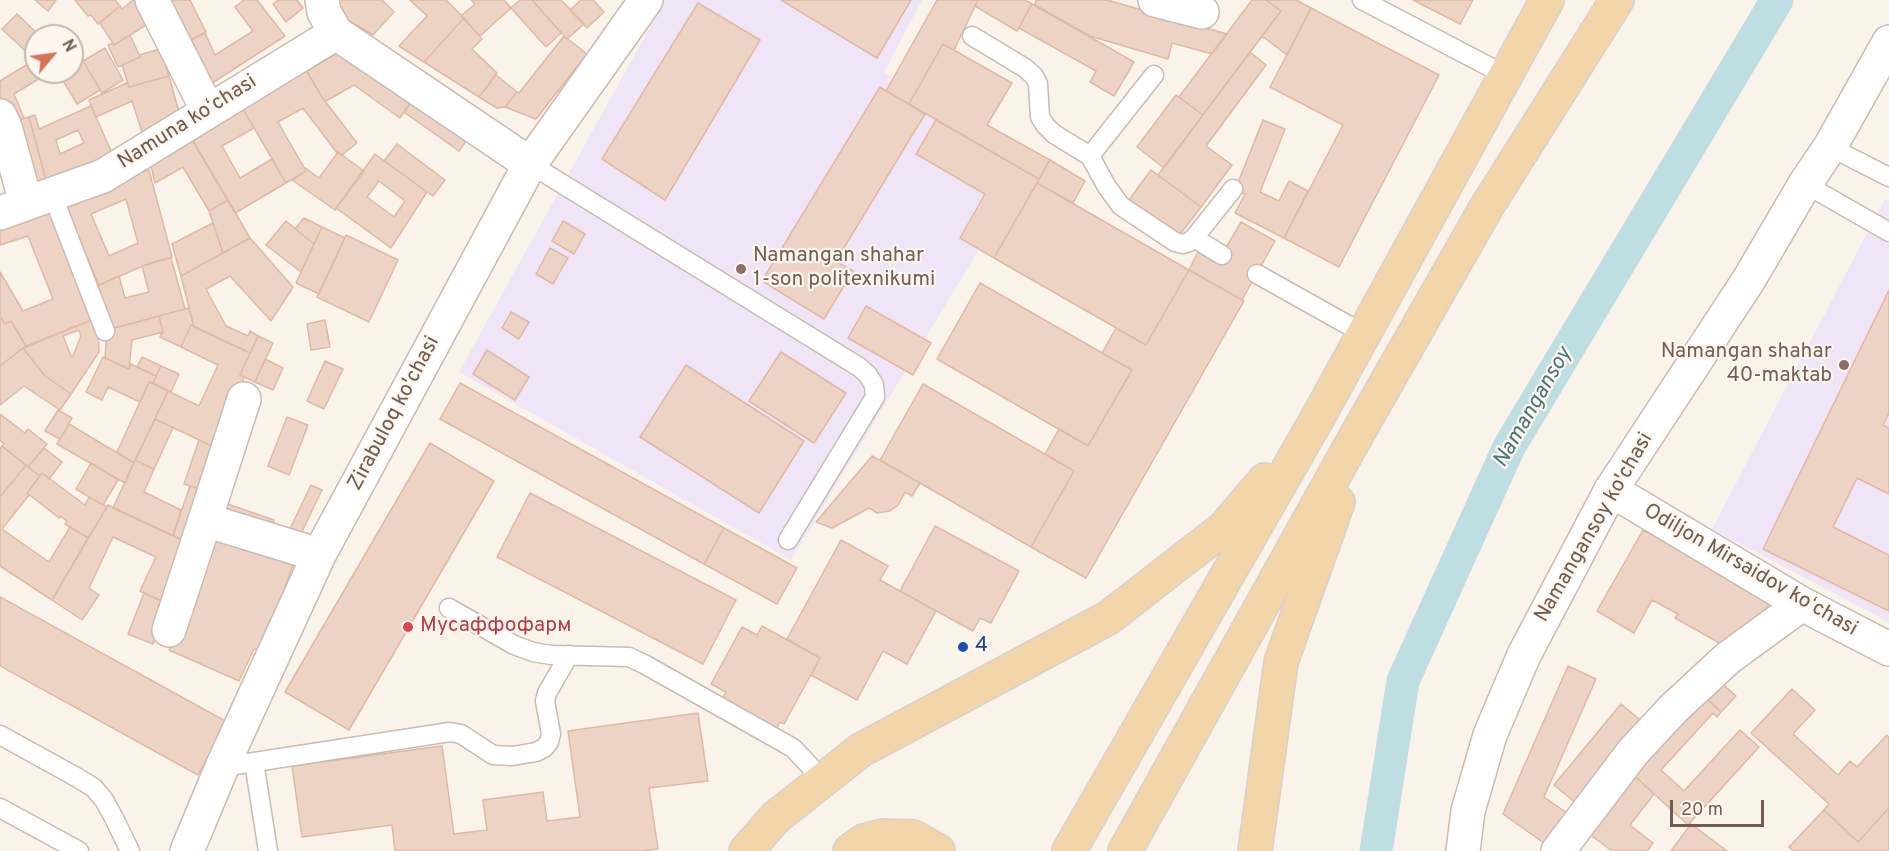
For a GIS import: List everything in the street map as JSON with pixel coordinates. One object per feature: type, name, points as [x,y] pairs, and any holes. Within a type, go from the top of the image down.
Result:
[{"type":"main road","points":[[1069,851],[1317,419],[1547,0]]},
{"type":"main road","points":[[1125,851],[1486,208],[1617,0]]},
{"type":"main road","points":[[746,851],[776,817],[861,750],[1108,618],[1224,528],[1317,419]]},
{"type":"main road","points":[[1256,851],[1281,662],[1337,506],[1355,438]]},
{"type":"main road","points":[[850,851],[864,841],[882,836],[913,837],[938,851]]},
{"type":"street","points":[[152,0],[208,111]]},
{"type":"street","points":[[322,0],[324,12],[336,33],[530,164]]},
{"type":"street","name":"Zirabuloq ko'chasi","points":[[187,851],[222,767],[319,555],[530,164],[646,0]]},
{"type":"street","points":[[1155,0],[1202,12]]},
{"type":"street","name":"Namuna koʻchasi","points":[[26,203],[103,176],[336,33]]},
{"type":"street","name":"Namangansoy ko'chasi","points":[[1463,851],[1468,811],[1494,724],[1524,655],[1611,490],[1748,281],[1805,184],[1830,147],[1889,42]]},
{"type":"street","points":[[0,116],[26,203]]},
{"type":"street","points":[[169,630],[244,399]]},
{"type":"street","name":"Odiljon Mirsaidov koʻchasi","points":[[1611,490],[1802,604],[1889,649]]},
{"type":"street","points":[[205,520],[319,555]]},
{"type":"street","points":[[1558,851],[1633,752],[1673,709],[1728,658],[1802,604]]},
{"type":"lane","points":[[1362,0],[1505,75]]},
{"type":"lane","points":[[972,36],[1025,68],[1034,76],[1038,84],[1040,117],[1046,126],[1054,134],[1090,156],[1107,187],[1121,206],[1175,242],[1182,244],[1194,238],[1233,189]]},
{"type":"lane","points":[[1090,156],[1154,75]]},
{"type":"lane","points":[[1830,147],[1889,177]]},
{"type":"lane","points":[[530,164],[859,367],[868,375],[874,385],[875,396],[788,540]]},
{"type":"lane","points":[[1805,184],[1889,232]]},
{"type":"lane","points":[[26,203],[105,331]]},
{"type":"lane","points":[[1194,238],[1222,255]]},
{"type":"lane","points":[[1257,274],[1364,334]]},
{"type":"lane","points":[[449,608],[514,645],[533,652],[551,655],[629,657],[793,748],[823,780]]},
{"type":"lane","points":[[222,767],[450,732],[461,734],[493,754],[513,756],[536,752],[549,742],[551,734],[545,701],[568,655]]},
{"type":"lane","points":[[0,735],[94,788],[104,800],[130,851]]},
{"type":"lane","points":[[254,762],[268,851]]},
{"type":"lane","points":[[0,808],[79,851]]},
{"type":"shaded area","name":"Namangan shahar 1-son politexnikumi","points":[[665,0],[922,0],[884,72],[1029,167],[791,560],[459,372]]},
{"type":"shaded area","name":"Namangan shahar 40-maktab","points":[[1885,199],[1889,201],[1889,622],[1712,529]]},
{"type":"building","points":[[35,0],[56,0],[48,11]]},
{"type":"building","points":[[75,0],[115,0],[120,6],[98,24]]},
{"type":"building","points":[[133,0],[138,0],[151,22],[114,45],[100,23],[120,6],[122,9]]},
{"type":"building","points":[[165,0],[190,0],[206,32],[183,44]]},
{"type":"building","points":[[244,0],[257,0],[285,36],[206,87],[183,44],[205,33],[215,55],[253,31],[235,7]]},
{"type":"building","points":[[279,0],[297,0],[303,8],[286,22],[273,4]]},
{"type":"building","points":[[337,0],[382,0],[394,12],[373,35],[346,19]]},
{"type":"building","points":[[410,0],[446,0],[464,18],[424,62],[399,46],[427,16]]},
{"type":"building","points":[[471,0],[504,0],[511,8],[480,36],[461,16],[475,4]]},
{"type":"building","points":[[520,0],[532,0],[561,33],[546,47],[511,8]]},
{"type":"building","points":[[532,0],[561,0],[584,24],[567,39]]},
{"type":"building","points":[[581,0],[593,0],[604,12],[587,28],[570,10]]},
{"type":"building","points":[[781,0],[911,0],[877,58]]},
{"type":"building","points":[[937,0],[978,0],[954,50],[943,44],[909,104],[886,91]]},
{"type":"building","points":[[978,0],[1025,0],[1032,4],[1017,31],[975,6]]},
{"type":"building","points":[[1036,0],[1107,0],[1227,34],[1212,54],[1172,43],[1168,59],[1090,36],[1035,5]]},
{"type":"building","points":[[1252,0],[1266,0],[1281,11],[1203,115],[1179,97]]},
{"type":"building","points":[[1266,0],[1296,0],[1311,8],[1287,55],[1262,36],[1281,11]]},
{"type":"building","points":[[1413,0],[1473,0],[1460,24]]},
{"type":"building","points":[[698,3],[760,40],[665,200],[602,159]]},
{"type":"building","points":[[1032,4],[1134,62],[1114,96],[1090,82],[1096,71],[1019,28]]},
{"type":"building","points":[[1311,8],[1439,75],[1339,267],[1284,238],[1343,125],[1270,87]]},
{"type":"building","points":[[17,14],[27,24],[24,24],[24,50],[2,29]]},
{"type":"building","points":[[464,18],[482,39],[472,49],[497,73],[479,97],[424,62]]},
{"type":"building","points":[[130,35],[140,57],[118,67],[108,45],[113,43],[114,45]]},
{"type":"building","points":[[564,36],[587,54],[536,119],[505,107],[517,92],[519,93]]},
{"type":"building","points":[[943,44],[1012,83],[987,125],[1050,160],[1039,179],[909,104]]},
{"type":"building","points":[[349,46],[416,95],[400,118],[354,85],[326,101],[322,97],[307,71]]},
{"type":"building","points":[[105,48],[123,80],[102,93],[84,60]]},
{"type":"building","points":[[160,49],[169,76],[129,87],[122,65],[140,57],[139,55]]},
{"type":"building","points":[[1250,52],[1266,65],[1206,146],[1232,165],[1201,207],[1158,175]]},
{"type":"building","points":[[84,63],[100,90],[77,104],[65,84],[84,84]]},
{"type":"building","points":[[24,66],[24,84],[30,84],[14,94],[24,118],[10,122],[0,98],[0,81]]},
{"type":"building","points":[[306,70],[322,97],[357,143],[342,155],[337,153],[303,108],[278,122],[306,171],[286,183],[242,107]]},
{"type":"building","points":[[496,75],[517,92],[505,107],[497,108],[479,97]]},
{"type":"building","points":[[169,76],[182,123],[143,135],[132,101],[96,117],[89,100],[127,83],[129,87]]},
{"type":"building","points":[[880,87],[925,114],[836,261],[853,271],[824,319],[762,281]]},
{"type":"building","points":[[416,95],[471,134],[459,151],[404,112]]},
{"type":"building","points":[[1176,95],[1203,115],[1164,168],[1137,147]]},
{"type":"building","points":[[91,106],[112,153],[66,174],[46,180],[29,117],[35,115],[39,129]],"holes":[[[78,130],[84,143],[60,154],[56,140]]]},
{"type":"building","points":[[242,107],[254,128],[222,146],[240,178],[272,159],[286,183],[235,213],[191,138]]},
{"type":"building","points":[[29,117],[46,180],[27,185],[10,122]]},
{"type":"building","points":[[936,120],[1039,179],[994,258],[960,238],[985,194],[916,154]]},
{"type":"building","points":[[1263,120],[1285,129],[1260,192],[1279,201],[1289,181],[1308,191],[1284,238],[1235,213],[1245,194],[1235,190]]},
{"type":"building","points":[[193,141],[228,200],[209,211],[183,167],[155,183],[151,166]]},
{"type":"building","points":[[397,144],[445,180],[433,196],[384,161]]},
{"type":"building","points":[[338,152],[364,171],[335,210],[292,180],[306,171],[304,167],[319,178]]},
{"type":"building","points":[[375,154],[427,192],[391,248],[336,208]],"holes":[[[379,181],[405,201],[394,217],[367,197]]]},
{"type":"building","points":[[1050,160],[1085,181],[1073,203],[1037,183]]},
{"type":"building","points":[[149,170],[172,257],[150,263],[99,285],[64,204],[129,176]],"holes":[[[126,199],[138,243],[109,256],[91,214]]]},
{"type":"building","points":[[1151,170],[1201,207],[1178,237],[1129,200]]},
{"type":"building","points":[[1037,183],[1189,270],[1146,345],[994,258]]},
{"type":"building","points":[[228,200],[250,238],[223,253],[209,211]]},
{"type":"building","points":[[49,206],[94,319],[26,346],[11,321],[5,324],[0,316],[0,272],[23,311],[53,299],[28,236],[0,245],[0,222]]},
{"type":"building","points":[[304,218],[322,227],[314,244],[295,229]]},
{"type":"building","points":[[286,221],[314,244],[301,272],[266,245]]},
{"type":"building","points":[[563,221],[585,234],[574,254],[552,241]]},
{"type":"building","points":[[1241,222],[1275,241],[1242,300],[1189,270],[1198,252],[1217,263]]},
{"type":"building","points":[[213,223],[223,253],[181,276],[172,244]]},
{"type":"building","points":[[322,227],[345,238],[319,294],[296,283]]},
{"type":"building","points":[[346,235],[398,260],[369,322],[317,297]]},
{"type":"building","points":[[250,238],[293,287],[271,321],[230,276],[206,289],[226,326],[248,336],[250,331],[258,336],[250,353],[194,327],[181,276]]},
{"type":"building","points":[[550,248],[568,258],[553,284],[536,274]]},
{"type":"building","points":[[171,258],[185,309],[107,330],[95,287],[119,276],[125,298],[149,292],[142,266]]},
{"type":"building","points":[[1189,270],[1244,301],[1086,578],[1031,547],[1074,471],[1045,454],[1059,429],[1088,446],[1132,370],[1102,353],[1116,328],[1146,345]]},
{"type":"building","points":[[980,283],[1132,370],[1088,446],[937,359]]},
{"type":"building","points":[[1889,290],[1889,413],[1883,425],[1889,428],[1889,494],[1857,478],[1833,527],[1889,555],[1889,611],[1763,549]]},
{"type":"building","points":[[866,306],[931,343],[913,375],[848,338]]},
{"type":"building","points":[[189,308],[194,327],[191,325],[181,347],[160,337],[163,332],[159,316]]},
{"type":"building","points":[[511,312],[529,322],[519,339],[502,328]]},
{"type":"building","points":[[0,316],[5,324],[11,321],[26,346],[0,366]]},
{"type":"building","points":[[159,316],[163,332],[132,340],[129,369],[105,358],[107,330]]},
{"type":"building","points":[[94,319],[98,329],[99,352],[71,394],[45,376],[23,348]],"holes":[[[79,330],[81,336],[72,358],[63,336]]]},
{"type":"building","points":[[325,320],[330,347],[311,350],[307,324]]},
{"type":"building","points":[[191,325],[250,353],[240,375],[244,377],[220,450],[155,419],[168,391],[199,406],[218,365],[181,347]]},
{"type":"building","points":[[258,336],[273,343],[255,382],[240,375]]},
{"type":"building","points":[[23,348],[45,376],[71,394],[60,410],[24,386],[0,405],[0,366]]},
{"type":"building","points":[[487,350],[529,377],[515,400],[473,374]]},
{"type":"building","points":[[781,352],[846,393],[814,443],[749,401]]},
{"type":"building","points":[[103,357],[129,369],[131,364],[156,376],[153,383],[149,382],[140,402],[108,387],[102,400],[86,392]]},
{"type":"building","points":[[142,357],[161,366],[156,376],[137,367]]},
{"type":"building","points":[[265,359],[283,368],[273,390],[255,382]]},
{"type":"building","points":[[325,361],[343,369],[324,409],[307,401]]},
{"type":"building","points":[[686,365],[804,441],[759,513],[640,437]]},
{"type":"building","points":[[161,366],[179,374],[171,392],[153,383]]},
{"type":"building","points":[[149,382],[168,391],[134,463],[117,452]]},
{"type":"building","points":[[460,383],[724,528],[704,564],[440,419]]},
{"type":"building","points":[[923,384],[1074,471],[1031,547],[880,460]]},
{"type":"building","points":[[58,410],[72,418],[60,439],[45,431]]},
{"type":"building","points":[[0,414],[25,433],[28,429],[47,444],[28,467],[2,446],[4,444],[0,440]]},
{"type":"building","points":[[287,417],[308,425],[289,475],[268,466]]},
{"type":"building","points":[[155,419],[173,428],[154,469],[135,460]]},
{"type":"building","points":[[69,424],[134,463],[125,483],[57,444]]},
{"type":"building","points":[[199,440],[220,450],[206,491],[184,484]]},
{"type":"building","points":[[430,443],[494,481],[349,730],[285,692]]},
{"type":"building","points":[[2,446],[26,465],[0,497],[0,449]]},
{"type":"building","points":[[44,448],[62,462],[49,479],[42,473],[40,476],[28,467]]},
{"type":"building","points":[[872,456],[920,483],[912,496],[905,492],[898,505],[890,511],[877,513],[869,508],[832,528],[816,522]]},
{"type":"building","points":[[135,460],[154,469],[144,492],[181,510],[173,536],[113,508]]},
{"type":"building","points":[[91,463],[118,480],[103,505],[76,489]]},
{"type":"building","points":[[26,465],[40,476],[27,493],[29,495],[2,529],[49,562],[70,527],[88,538],[52,600],[0,566],[0,497]]},
{"type":"building","points":[[42,473],[85,505],[89,497],[107,507],[88,538],[65,524],[67,521],[60,516],[59,518],[27,493]]},
{"type":"building","points":[[311,485],[322,490],[298,540],[287,535]]},
{"type":"building","points":[[190,486],[206,491],[188,543],[173,536]]},
{"type":"building","points":[[530,493],[736,600],[703,664],[497,557]]},
{"type":"building","points":[[219,501],[274,520],[270,533],[215,514]]},
{"type":"building","points":[[108,505],[191,544],[168,604],[140,591],[156,557],[113,537],[89,588],[99,595],[82,620],[52,600]]},
{"type":"building","points":[[935,526],[1019,571],[991,623],[980,618],[973,631],[900,591]]},
{"type":"building","points":[[207,528],[265,556],[293,565],[262,652],[254,649],[239,681],[169,650],[184,618]]},
{"type":"building","points":[[724,528],[797,568],[777,604],[704,564]]},
{"type":"building","points":[[1643,530],[1705,565],[1773,596],[1749,640],[1732,650],[1675,618],[1678,614],[1652,600],[1634,633],[1597,611]]},
{"type":"building","points":[[841,540],[888,566],[880,580],[936,611],[907,664],[883,651],[857,700],[811,675],[820,658],[787,639]]},
{"type":"building","points":[[144,593],[168,604],[153,644],[128,634]]},
{"type":"building","points":[[0,597],[227,722],[198,775],[0,666]]},
{"type":"building","points":[[762,626],[820,658],[784,724],[780,722],[774,733],[720,703],[726,692],[711,684],[742,627],[757,635]]},
{"type":"building","points":[[1568,666],[1596,679],[1544,797],[1570,815],[1548,846],[1503,814]]},
{"type":"building","points":[[1716,678],[1736,696],[1721,712],[1702,694]]},
{"type":"building","points":[[1792,689],[1815,710],[1793,734],[1838,775],[1850,761],[1857,767],[1887,735],[1889,738],[1889,808],[1858,842],[1824,810],[1829,804],[1751,733]]},
{"type":"building","points":[[1699,692],[1721,712],[1717,717],[1713,713],[1661,770],[1684,791],[1740,730],[1759,747],[1688,825],[1628,770]]},
{"type":"building","points":[[1621,704],[1644,723],[1577,804],[1554,785]]},
{"type":"building","points":[[698,713],[708,781],[649,788],[658,849],[643,851],[395,851],[392,825],[302,837],[292,766],[442,746],[454,834],[487,830],[483,800],[543,792],[547,821],[580,817],[568,731]]},
{"type":"building","points":[[1628,770],[1654,794],[1630,825],[1653,843],[1647,851],[1612,851],[1584,830]]},
{"type":"building","points":[[1889,808],[1889,851],[1794,851],[1789,847],[1824,810],[1858,842]]},
{"type":"building","points":[[1691,824],[1727,851],[1671,851]]},
{"type":"waterway","name":"Namangansoy","points":[[1376,851],[1403,681],[1509,447],[1777,0]]},
{"type":"place","name":"Namangan shahar 1-son politexnikumi","points":[[741,269]]},
{"type":"place","name":"Namangan shahar 40-maktab","points":[[1844,365]]},
{"type":"place","name":"Мусаффофарм","points":[[408,627]]},
{"type":"place","name":"4","points":[[963,647]]}]
